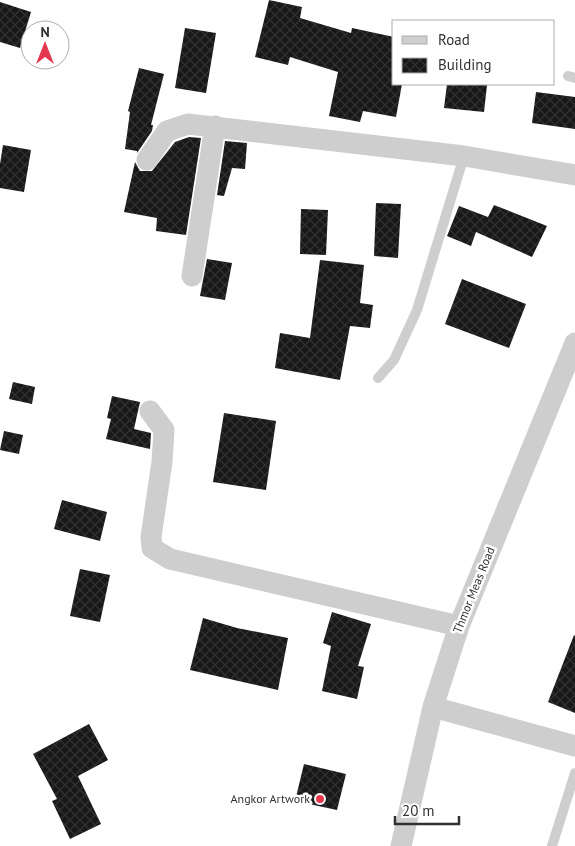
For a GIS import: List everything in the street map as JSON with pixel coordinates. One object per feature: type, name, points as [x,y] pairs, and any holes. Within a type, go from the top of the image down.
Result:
[{"type":"street","points":[[147,160],[167,131],[177,126],[188,124],[464,156],[575,175]]},
{"type":"street","points":[[192,276],[215,126]]},
{"type":"street","name":"Thmor Meas Road","points":[[400,846],[433,707],[459,626],[568,384],[575,343]]},
{"type":"street","points":[[150,411],[164,430],[162,462],[151,536],[152,548],[158,554],[170,559],[459,626]]},
{"type":"street","points":[[433,707],[575,746]]},
{"type":"lane","points":[[378,378],[394,360],[417,310],[464,156]]},
{"type":"lane","points":[[552,846],[575,773]]},
{"type":"building","points":[[269,0],[302,7],[300,18],[351,33],[352,28],[392,37],[392,85],[402,85],[396,117],[363,111],[360,122],[329,116],[338,72],[290,57],[288,65],[255,57]]},
{"type":"building","points":[[0,2],[31,12],[29,20],[20,20],[20,48],[0,42]]},
{"type":"building","points":[[185,28],[216,33],[206,93],[175,88]]},
{"type":"building","points":[[139,68],[164,74],[151,125],[153,125],[152,131],[137,153],[137,151],[125,149],[130,112],[128,111]]},
{"type":"building","points":[[447,85],[487,85],[484,112],[444,108]]},
{"type":"building","points":[[536,92],[575,97],[575,129],[532,123]]},
{"type":"building","points":[[189,137],[201,138],[186,235],[156,231],[157,218],[124,212],[135,162],[140,171],[152,171],[175,142]]},
{"type":"building","points":[[225,141],[247,143],[245,169],[232,168],[224,196],[217,195]]},
{"type":"building","points":[[3,145],[31,150],[24,192],[0,188],[0,164]]},
{"type":"building","points":[[376,203],[401,204],[398,258],[374,256]]},
{"type":"building","points":[[494,205],[547,226],[532,257],[476,232],[471,246],[447,236],[459,206],[488,217]]},
{"type":"building","points":[[301,209],[328,210],[326,255],[300,254]]},
{"type":"building","points":[[207,259],[232,263],[225,300],[200,296]]},
{"type":"building","points":[[320,260],[364,265],[360,303],[373,305],[370,328],[350,326],[340,380],[275,368],[280,333],[310,338]]},
{"type":"building","points":[[462,279],[526,304],[509,348],[445,324]]},
{"type":"building","points":[[13,382],[35,387],[32,404],[9,399]]},
{"type":"building","points":[[112,396],[140,402],[134,429],[151,433],[150,449],[106,439],[111,419],[107,418]]},
{"type":"building","points":[[224,413],[276,421],[266,490],[213,482]]},
{"type":"building","points":[[4,431],[23,435],[19,454],[0,450]]},
{"type":"building","points":[[62,500],[107,512],[100,541],[54,529]]},
{"type":"building","points":[[80,569],[110,575],[100,622],[70,616]]},
{"type":"building","points":[[332,612],[371,624],[358,666],[364,667],[357,699],[322,691],[331,646],[323,643]]},
{"type":"building","points":[[203,618],[237,628],[288,638],[278,690],[190,670]]},
{"type":"building","points":[[575,636],[575,713],[548,702]]},
{"type":"building","points":[[89,724],[108,760],[78,776],[101,824],[70,839],[52,801],[57,799],[33,754]]},
{"type":"building","points":[[304,764],[346,774],[337,810],[295,801]]},
{"type":"place","name":"Angkor Artwork","points":[[320,799]]}]
